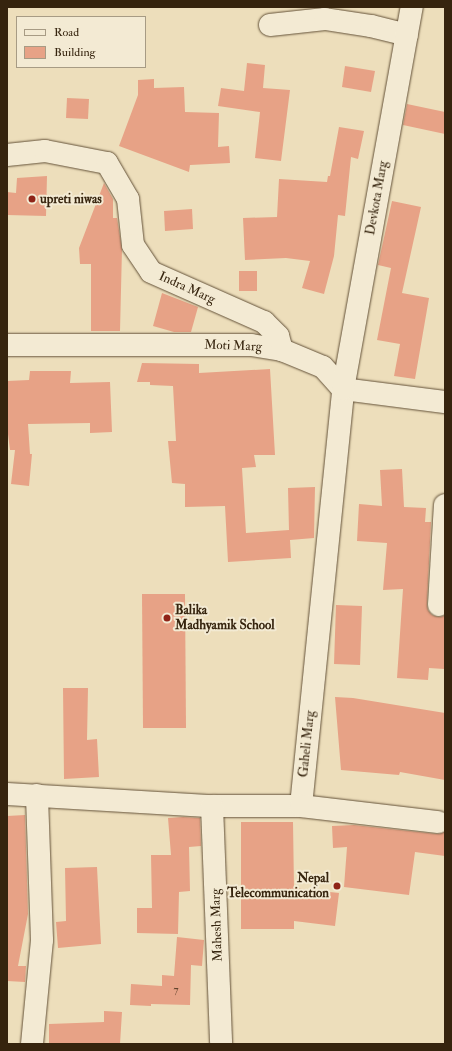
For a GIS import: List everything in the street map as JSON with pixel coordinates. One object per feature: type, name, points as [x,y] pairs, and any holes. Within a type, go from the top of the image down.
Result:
[{"type":"street","name":"Devkota Marg","points":[[343,389],[412,7]]},
{"type":"street","points":[[270,25],[325,19],[371,26],[407,35]]},
{"type":"street","name":"Indra Marg","points":[[7,155],[45,151],[107,163],[128,198],[133,245],[151,272],[264,322],[278,336],[282,350]]},
{"type":"street","name":"Moti Marg","points":[[7,345],[251,345],[282,350],[323,367],[343,389]]},
{"type":"street","points":[[343,389],[445,402]]},
{"type":"street","name":"Gaheli Marg","points":[[301,806],[343,389]]},
{"type":"street","points":[[439,605],[445,505]]},
{"type":"street","points":[[7,794],[212,806],[301,806],[438,822]]},
{"type":"street","points":[[32,1044],[42,940],[37,795]]},
{"type":"street","name":"Mahesh Marg","points":[[212,806],[221,1044]]},
{"type":"building","points":[[247,63],[265,65],[263,88],[290,90],[281,161],[255,158],[260,112],[218,106],[221,88],[244,91]]},
{"type":"building","points":[[345,66],[375,71],[371,92],[342,87]]},
{"type":"building","points":[[154,79],[154,88],[184,87],[185,112],[219,113],[218,147],[229,146],[230,163],[190,165],[189,172],[119,146],[138,95],[138,80]]},
{"type":"building","points":[[67,98],[89,99],[88,119],[66,118]]},
{"type":"building","points":[[407,104],[445,112],[445,134],[403,125]]},
{"type":"building","points":[[339,127],[364,131],[358,159],[351,157],[345,216],[338,215],[334,256],[324,294],[302,288],[310,261],[286,258],[245,260],[243,218],[277,217],[279,179],[327,182],[328,176],[330,176]]},
{"type":"building","name":"upreti niwas","points":[[47,176],[46,216],[7,215],[7,192],[16,193],[17,178]]},
{"type":"building","points":[[104,183],[113,199],[113,218],[117,218],[122,249],[120,331],[91,331],[91,264],[80,264],[79,248]]},
{"type":"building","points":[[392,201],[421,207],[402,293],[429,298],[415,379],[394,376],[400,344],[377,340],[391,268],[378,265]]},
{"type":"building","points":[[192,209],[193,229],[165,231],[164,211]]},
{"type":"building","points":[[239,271],[257,271],[257,291],[239,291]]},
{"type":"building","points":[[162,293],[198,307],[191,332],[174,332],[153,326]]},
{"type":"building","points":[[142,363],[199,364],[199,373],[270,369],[275,455],[254,455],[256,467],[242,468],[246,533],[289,530],[288,488],[315,487],[314,538],[290,540],[291,558],[228,562],[225,506],[185,507],[185,484],[172,483],[168,441],[176,441],[173,386],[150,385],[150,382],[137,382]]},
{"type":"building","points":[[30,371],[71,371],[70,383],[110,382],[112,432],[90,433],[90,423],[28,424],[30,454],[32,454],[29,486],[11,484],[15,450],[10,450],[7,426],[7,381],[29,380]]},
{"type":"building","points":[[402,469],[404,507],[426,508],[425,522],[431,522],[427,604],[428,610],[432,615],[438,617],[445,616],[444,669],[429,668],[428,680],[397,678],[403,589],[383,590],[387,543],[357,541],[359,504],[382,506],[380,470]]},
{"type":"building","points":[[142,594],[185,594],[186,728],[143,728]]},
{"type":"building","points":[[336,605],[362,606],[360,665],[334,664]]},
{"type":"building","points":[[63,688],[88,688],[87,740],[97,739],[99,777],[64,779]]},
{"type":"building","points":[[335,697],[353,698],[445,713],[445,780],[400,772],[399,775],[341,770]]},
{"type":"building","points":[[25,815],[28,914],[18,966],[26,966],[25,982],[7,981],[7,816]]},
{"type":"building","points":[[168,818],[200,818],[201,846],[189,847],[190,891],[179,892],[178,934],[137,933],[137,908],[152,908],[151,855],[171,855]]},
{"type":"building","points":[[241,822],[293,822],[294,888],[339,893],[335,926],[294,921],[294,929],[241,929]]},
{"type":"building","points":[[354,825],[437,834],[445,832],[445,856],[415,852],[409,895],[344,887],[347,847],[333,848],[332,826]]},
{"type":"building","points":[[97,867],[101,944],[58,948],[56,922],[66,921],[65,868]]},
{"type":"building","points":[[177,937],[204,940],[202,966],[191,965],[190,1005],[130,1005],[131,984],[162,986],[162,975],[174,976]]},
{"type":"building","points":[[104,1011],[122,1012],[120,1044],[49,1044],[49,1024],[104,1022]]},
{"type":"place","name":"upreti niwas","points":[[32,199]]},
{"type":"place","name":"Balika Madhyamik School","points":[[167,618]]},
{"type":"place","name":"Nepal Telecommunication","points":[[337,886]]}]
